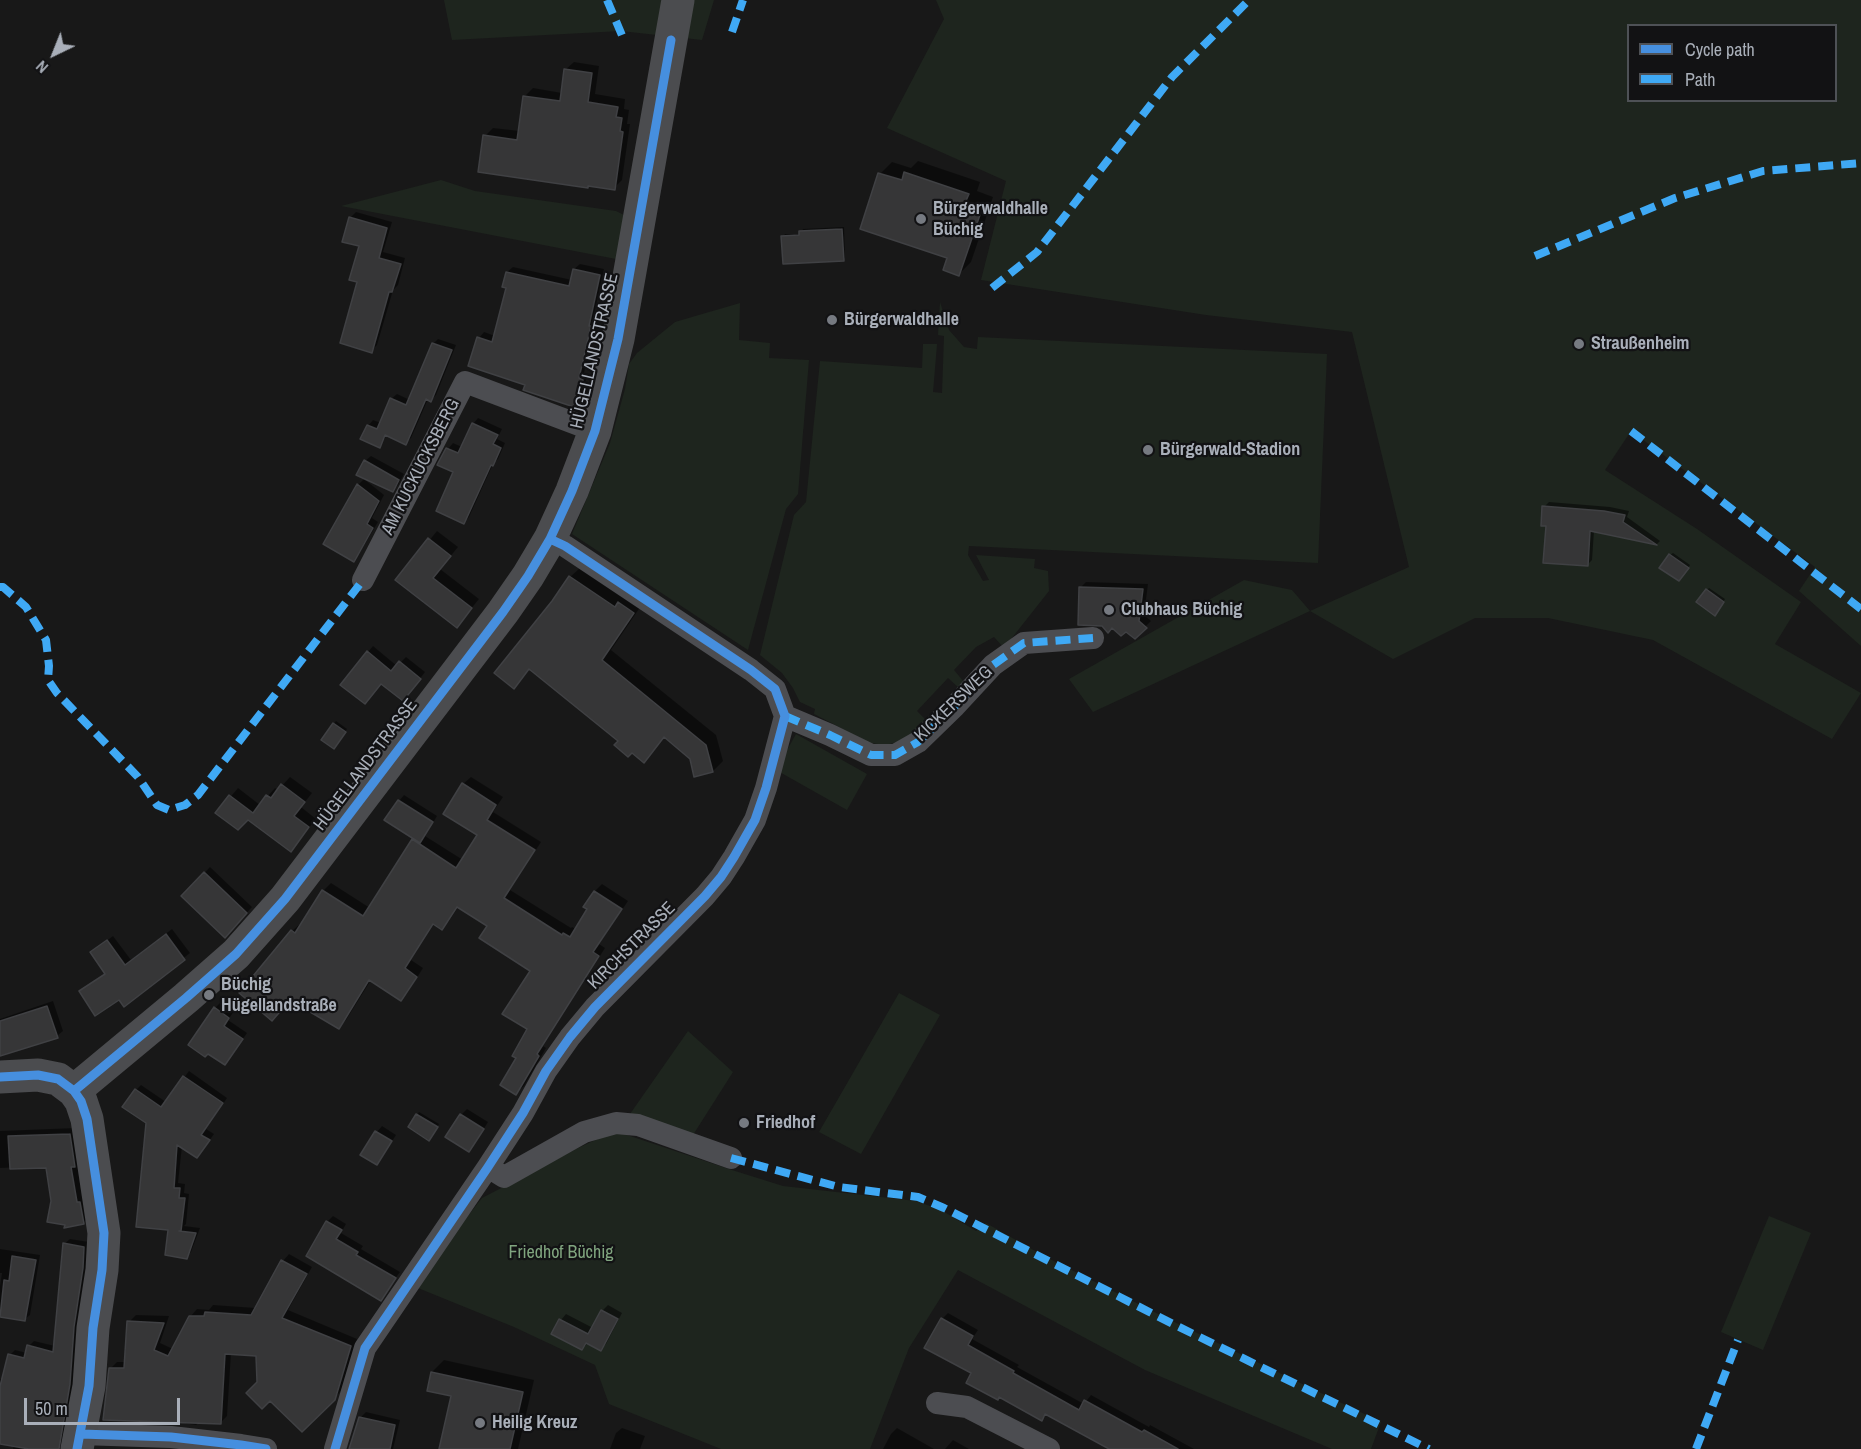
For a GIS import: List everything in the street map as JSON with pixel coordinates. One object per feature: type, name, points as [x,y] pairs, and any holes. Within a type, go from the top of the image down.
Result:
[{"type":"street","name":"HÜGELLANDSTRASSE","points":[[74,1091],[236,954],[285,899],[503,612],[550,539],[572,491],[595,430],[618,339],[678,0]]},
{"type":"street","name":"AM KUCKUCKSBERG","points":[[363,579],[465,382],[595,430]]},
{"type":"street","points":[[550,539],[565,546],[751,669],[775,689],[784,716]]},
{"type":"street","name":"KICKERSWEG","points":[[784,716],[871,755],[895,755],[918,742],[993,665],[1024,643],[1093,638]]},
{"type":"street","name":"KIRCHSTRASSE","points":[[335,1449],[365,1348],[488,1167],[523,1113],[546,1071],[595,1007],[705,896],[734,857],[755,820],[766,788],[784,716]]},
{"type":"street","points":[[0,1077],[38,1075],[57,1079],[74,1091],[81,1101],[87,1119],[104,1233],[89,1386],[79,1442],[171,1437],[241,1444],[266,1449]]},
{"type":"street","points":[[488,1167],[504,1177],[584,1132],[616,1123],[638,1125],[731,1158]]},
{"type":"street","points":[[937,1403],[967,1407],[1048,1449]]},
{"type":"green space","points":[[444,0],[714,0],[702,40],[621,31],[452,40]]},
{"type":"green space","points":[[936,0],[1861,0],[1861,646],[1799,591],[1815,567],[1631,431],[1605,470],[1697,529],[1801,602],[1775,644],[1861,693],[1832,739],[1653,640],[1548,618],[1475,618],[1393,659],[1310,611],[1409,567],[1352,332],[1206,315],[981,280],[1006,181],[887,128],[944,19]]},
{"type":"green space","points":[[441,180],[475,191],[616,211],[626,216],[616,259],[341,206]]},
{"type":"green space","points":[[940,302],[949,330],[964,347],[977,349],[978,337],[1327,354],[1318,563],[969,546],[968,555],[983,581],[989,580],[976,555],[1035,559],[1034,568],[1048,571],[1049,591],[1004,648],[994,637],[976,647],[954,670],[964,682],[959,688],[948,678],[917,711],[928,722],[905,740],[886,745],[870,743],[814,714],[815,709],[800,702],[782,673],[760,655],[794,515],[806,502],[820,361],[922,368],[923,344],[937,344],[933,392],[942,393],[944,336],[938,335]]},
{"type":"green space","points":[[740,303],[739,340],[770,343],[769,358],[809,360],[798,494],[786,509],[748,650],[572,534],[610,443],[625,389],[629,364],[637,353],[675,322]]},
{"type":"green space","points":[[1244,580],[1292,590],[1310,611],[1093,712],[1069,679]]},
{"type":"green space","points":[[796,734],[867,774],[847,810],[776,770]]},
{"type":"green space","points":[[899,993],[940,1015],[861,1154],[819,1132]]},
{"type":"green space","points":[[688,1031],[733,1072],[693,1135],[630,1114]]},
{"type":"green space","name":"Friedhof Büchig","points":[[615,1131],[783,1186],[916,1201],[941,1210],[976,1231],[986,1223],[1044,1256],[1166,1318],[1381,1422],[1371,1449],[1332,1449],[1145,1370],[958,1270],[909,1348],[870,1449],[721,1449],[609,1404],[595,1365],[514,1327],[413,1286],[482,1198]]},
{"type":"green space","points":[[1769,1216],[1811,1233],[1763,1350],[1721,1332]]},
{"type":"building","points":[[564,69],[592,73],[588,102],[618,107],[616,117],[622,118],[620,131],[623,132],[615,190],[478,172],[483,135],[517,140],[523,96],[560,101]]},
{"type":"building","name":"Bürgerwaldhalle Büchig","points":[[904,172],[969,194],[965,203],[982,209],[959,276],[943,270],[947,258],[860,229],[878,173],[902,180]]},
{"type":"building","points":[[349,217],[387,228],[379,258],[401,264],[392,292],[389,292],[372,353],[340,343],[357,282],[349,280],[359,246],[342,242]]},
{"type":"building","points":[[842,229],[844,261],[783,264],[781,236],[799,235],[799,231]]},
{"type":"building","points":[[573,269],[600,275],[579,378],[583,380],[574,407],[523,390],[525,385],[468,366],[477,337],[492,342],[506,288],[502,287],[506,272],[569,286]]},
{"type":"building","points":[[432,343],[452,350],[431,402],[426,399],[406,445],[385,435],[380,448],[360,439],[367,425],[377,429],[390,398],[406,405]]},
{"type":"building","points":[[472,423],[498,435],[493,444],[501,448],[464,524],[436,511],[453,472],[437,465],[446,448],[458,453]]},
{"type":"building","points":[[364,460],[399,480],[393,492],[356,475]]},
{"type":"building","points":[[357,484],[379,501],[367,524],[373,528],[354,562],[323,544]]},
{"type":"building","points":[[1542,506],[1625,515],[1623,522],[1657,545],[1590,531],[1588,566],[1543,563],[1546,526],[1541,526]]},
{"type":"building","points":[[428,538],[451,556],[433,578],[472,608],[457,628],[395,580]]},
{"type":"building","points":[[1669,554],[1689,568],[1679,581],[1659,568]]},
{"type":"building","points":[[569,576],[615,607],[618,602],[634,613],[602,660],[706,745],[713,772],[694,777],[690,759],[664,737],[644,763],[632,753],[628,757],[614,745],[618,741],[529,669],[514,689],[494,673],[552,601]]},
{"type":"building","name":"Clubhaus Büchig","points":[[1079,587],[1143,589],[1139,621],[1147,628],[1135,639],[1126,632],[1121,636],[1112,628],[1108,633],[1102,626],[1078,625]]},
{"type":"building","points":[[1706,589],[1724,602],[1715,616],[1696,602]]},
{"type":"building","points":[[367,651],[391,671],[399,661],[421,679],[403,701],[381,684],[365,704],[340,685]]},
{"type":"building","points":[[333,723],[346,732],[334,749],[321,740]]},
{"type":"building","points":[[462,783],[496,805],[487,820],[535,850],[504,898],[562,935],[563,933],[570,937],[587,909],[583,907],[594,891],[622,909],[593,952],[599,956],[537,1054],[539,1056],[516,1095],[500,1085],[516,1058],[512,1056],[527,1029],[502,1014],[530,971],[479,938],[487,926],[457,907],[442,930],[433,924],[405,968],[417,977],[401,1001],[369,980],[339,1029],[290,1000],[272,1021],[239,993],[291,930],[295,933],[322,890],[363,916],[412,839],[456,868],[477,835],[443,814]]},
{"type":"building","points":[[281,784],[305,802],[294,816],[309,827],[291,852],[248,820],[238,830],[215,813],[229,795],[253,813],[266,795],[271,798]]},
{"type":"building","points":[[398,800],[433,822],[420,843],[384,820]]},
{"type":"building","points":[[204,872],[247,913],[225,938],[181,896]]},
{"type":"building","points":[[166,934],[185,960],[124,1007],[119,1000],[95,1016],[79,991],[105,974],[90,952],[107,940],[125,965]]},
{"type":"building","points":[[47,1006],[58,1038],[0,1056],[0,1021]]},
{"type":"building","points":[[214,1007],[229,1018],[224,1026],[243,1039],[225,1065],[208,1054],[205,1057],[188,1045]]},
{"type":"building","points":[[183,1076],[223,1103],[201,1135],[210,1140],[197,1158],[177,1145],[174,1188],[180,1188],[179,1198],[185,1198],[181,1231],[179,1231],[196,1233],[187,1259],[165,1255],[168,1230],[136,1227],[146,1123],[122,1107],[135,1089],[161,1107]]},
{"type":"building","points":[[416,1114],[438,1127],[429,1141],[408,1127]]},
{"type":"building","points":[[460,1114],[484,1129],[469,1152],[445,1137]]},
{"type":"building","points":[[375,1131],[392,1141],[377,1165],[360,1155]]},
{"type":"building","points":[[70,1134],[75,1167],[71,1167],[77,1202],[80,1202],[84,1224],[64,1228],[65,1225],[47,1222],[51,1201],[46,1168],[10,1169],[8,1136]]},
{"type":"building","points":[[326,1221],[342,1230],[336,1239],[358,1252],[356,1255],[396,1278],[381,1301],[306,1256]]},
{"type":"building","points":[[63,1243],[84,1247],[74,1327],[70,1384],[59,1449],[29,1449],[0,1444],[0,1386],[8,1354],[24,1358],[27,1345],[53,1352]]},
{"type":"building","points":[[12,1256],[36,1260],[25,1321],[0,1317],[4,1280],[9,1281]]},
{"type":"building","points":[[281,1260],[307,1274],[282,1318],[351,1346],[335,1400],[302,1432],[270,1401],[262,1409],[246,1393],[257,1382],[256,1356],[225,1354],[221,1424],[103,1420],[109,1368],[124,1368],[127,1321],[164,1323],[154,1350],[168,1356],[189,1316],[204,1316],[205,1312],[251,1315]]},
{"type":"building","points":[[601,1310],[618,1319],[601,1351],[586,1343],[582,1350],[551,1334],[559,1319],[588,1334]]},
{"type":"building","points":[[941,1318],[973,1336],[968,1345],[1079,1410],[1084,1400],[1178,1449],[1109,1449],[1045,1414],[1042,1421],[999,1397],[998,1400],[966,1383],[971,1373],[924,1348]]},
{"type":"building","name":"Heilig Kreuz","points":[[431,1372],[523,1392],[510,1449],[439,1449],[451,1396],[427,1391]]},
{"type":"building","points":[[359,1417],[395,1425],[390,1449],[349,1449]]},
{"type":"marked path","points":[[607,0],[624,40]]},
{"type":"marked path","points":[[732,32],[743,0]]},
{"type":"marked path","points":[[992,288],[1037,252],[1172,77],[1249,0]]},
{"type":"marked path","points":[[1535,256],[1675,198],[1763,171],[1861,163]]},
{"type":"marked path","points":[[1631,431],[1861,609]]},
{"type":"marked path","points":[[0,587],[3,587],[26,607],[46,640],[48,680],[57,693],[138,777],[157,805],[169,810],[185,805],[198,795],[363,580]]},
{"type":"marked path","points":[[785,716],[871,755],[895,755],[918,742],[993,665],[1024,643],[1093,638]]},
{"type":"marked path","points":[[731,1158],[839,1187],[918,1197],[1429,1449]]},
{"type":"marked path","points":[[1696,1449],[1738,1340]]},
{"type":"cycle path","points":[[74,1091],[236,954],[285,899],[503,612],[550,539],[572,491],[595,431],[618,339],[671,40]]},
{"type":"cycle path","points":[[335,1449],[365,1348],[488,1167],[523,1113],[546,1071],[595,1007],[705,896],[734,857],[755,820],[785,716],[775,689],[751,670],[565,546],[550,539]]},
{"type":"cycle path","points":[[0,1077],[38,1075],[58,1079],[74,1091],[81,1101],[87,1119],[104,1233],[89,1386],[77,1449]]},
{"type":"cycle path","points":[[81,1434],[171,1437],[266,1449]]},
{"type":"place","name":"Bürgerwaldhalle Büchig","points":[[921,219]]},
{"type":"place","name":"Bürgerwaldhalle","points":[[832,320]]},
{"type":"place","name":"Straußenheim","points":[[1579,344]]},
{"type":"place","name":"Bürgerwald-Stadion","points":[[1148,450]]},
{"type":"place","name":"Clubhaus Büchig","points":[[1109,610]]},
{"type":"place","name":"Büchig Hügellandstraße","points":[[209,995]]},
{"type":"place","name":"Friedhof","points":[[744,1123]]},
{"type":"place","name":"Heilig Kreuz","points":[[480,1423]]}]
